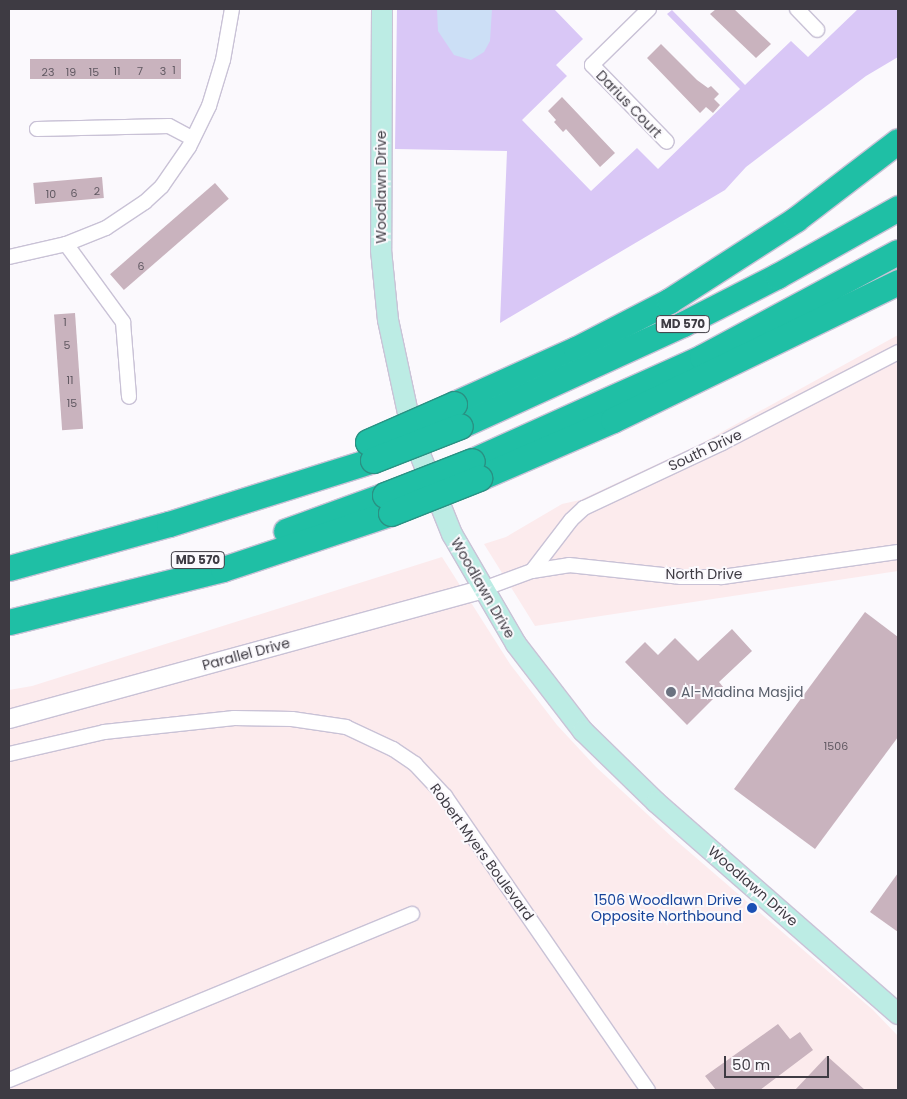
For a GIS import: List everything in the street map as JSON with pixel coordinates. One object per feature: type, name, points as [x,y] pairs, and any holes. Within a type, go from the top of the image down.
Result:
[{"type":"highway","points":[[457,415],[576,349],[669,301],[796,219],[898,142]]},
{"type":"highway","name":"MD 570","points":[[9,568],[169,524],[371,451],[683,324],[777,276],[898,208]]},
{"type":"highway","name":"MD 570","points":[[9,617],[388,504],[475,470],[702,357],[898,252]]},
{"type":"highway","points":[[475,470],[613,420],[898,282]]},
{"type":"highway","points":[[9,622],[223,569],[388,504]]},
{"type":"main road","name":"Woodlawn Drive","points":[[382,9],[381,250],[388,320],[411,428],[427,478],[452,534],[483,590],[548,689],[617,766],[898,1014]]},
{"type":"street","points":[[9,257],[66,244],[106,228],[145,202],[170,176],[194,139],[219,77],[232,9]]},
{"type":"street","name":"Darius Court","points":[[649,9],[592,65],[666,142]]},
{"type":"street","points":[[797,9],[817,30]]},
{"type":"street","points":[[36,129],[168,126],[194,139]]},
{"type":"street","points":[[66,244],[123,322],[129,397]]},
{"type":"street","name":"South Drive","points":[[532,571],[571,520],[584,508],[722,443],[898,352]]},
{"type":"street","name":"North Drive","points":[[483,590],[532,571],[569,565],[681,577],[722,577],[898,552]]},
{"type":"street","name":"Parallel Drive","points":[[9,719],[483,590]]},
{"type":"street","name":"Robert Myers Boulevard","points":[[9,754],[104,732],[234,718],[292,719],[346,727],[393,749],[415,764],[445,796],[648,1090]]},
{"type":"street","points":[[9,1080],[412,914]]},
{"type":"shaded area","points":[[397,9],[554,9],[583,39],[556,65],[567,76],[522,120],[591,191],[637,148],[658,169],[740,89],[667,14],[672,10],[745,85],[791,41],[808,57],[858,9],[898,9],[898,57],[866,76],[746,167],[725,190],[500,323],[507,151],[395,149]]},
{"type":"shaded area","points":[[898,335],[898,571],[535,626],[484,544],[506,537],[562,504],[580,500],[702,443]]},
{"type":"shaded area","points":[[442,557],[510,664],[557,725],[596,767],[672,837],[873,1010],[898,1036],[898,1090],[9,1090],[9,690],[32,686]]},
{"type":"water","points":[[437,9],[492,9],[490,41],[484,52],[471,60],[454,55],[438,31]]},
{"type":"building","points":[[716,9],[734,9],[771,44],[756,58],[710,14]]},
{"type":"building","points":[[661,44],[697,80],[708,88],[711,86],[719,94],[714,99],[720,105],[713,113],[706,107],[700,113],[647,58]]},
{"type":"building","points":[[30,59],[181,59],[181,79],[30,79]]},
{"type":"building","points":[[562,97],[615,153],[600,167],[566,129],[563,132],[554,122],[556,120],[548,111]]},
{"type":"building","points":[[102,177],[104,198],[35,204],[33,183]]},
{"type":"building","points":[[215,183],[229,199],[124,290],[110,274]]},
{"type":"building","points":[[75,313],[83,429],[62,430],[54,314]]},
{"type":"building","points":[[865,612],[898,637],[898,737],[815,849],[734,789]]},
{"type":"building","points":[[732,629],[752,651],[719,682],[724,688],[687,725],[625,662],[645,642],[658,655],[675,638],[698,661]]},
{"type":"building","points":[[898,873],[898,932],[870,912]]},
{"type":"building","points":[[778,1024],[790,1039],[800,1032],[813,1050],[760,1090],[716,1090],[705,1076]]},
{"type":"building","points":[[827,1056],[865,1090],[795,1090]]},
{"type":"place","name":"Al-Madina Masjid","points":[[671,692]]},
{"type":"place","name":"1506 Woodlawn Drive Opposite Northbound","points":[[752,908]]}]
